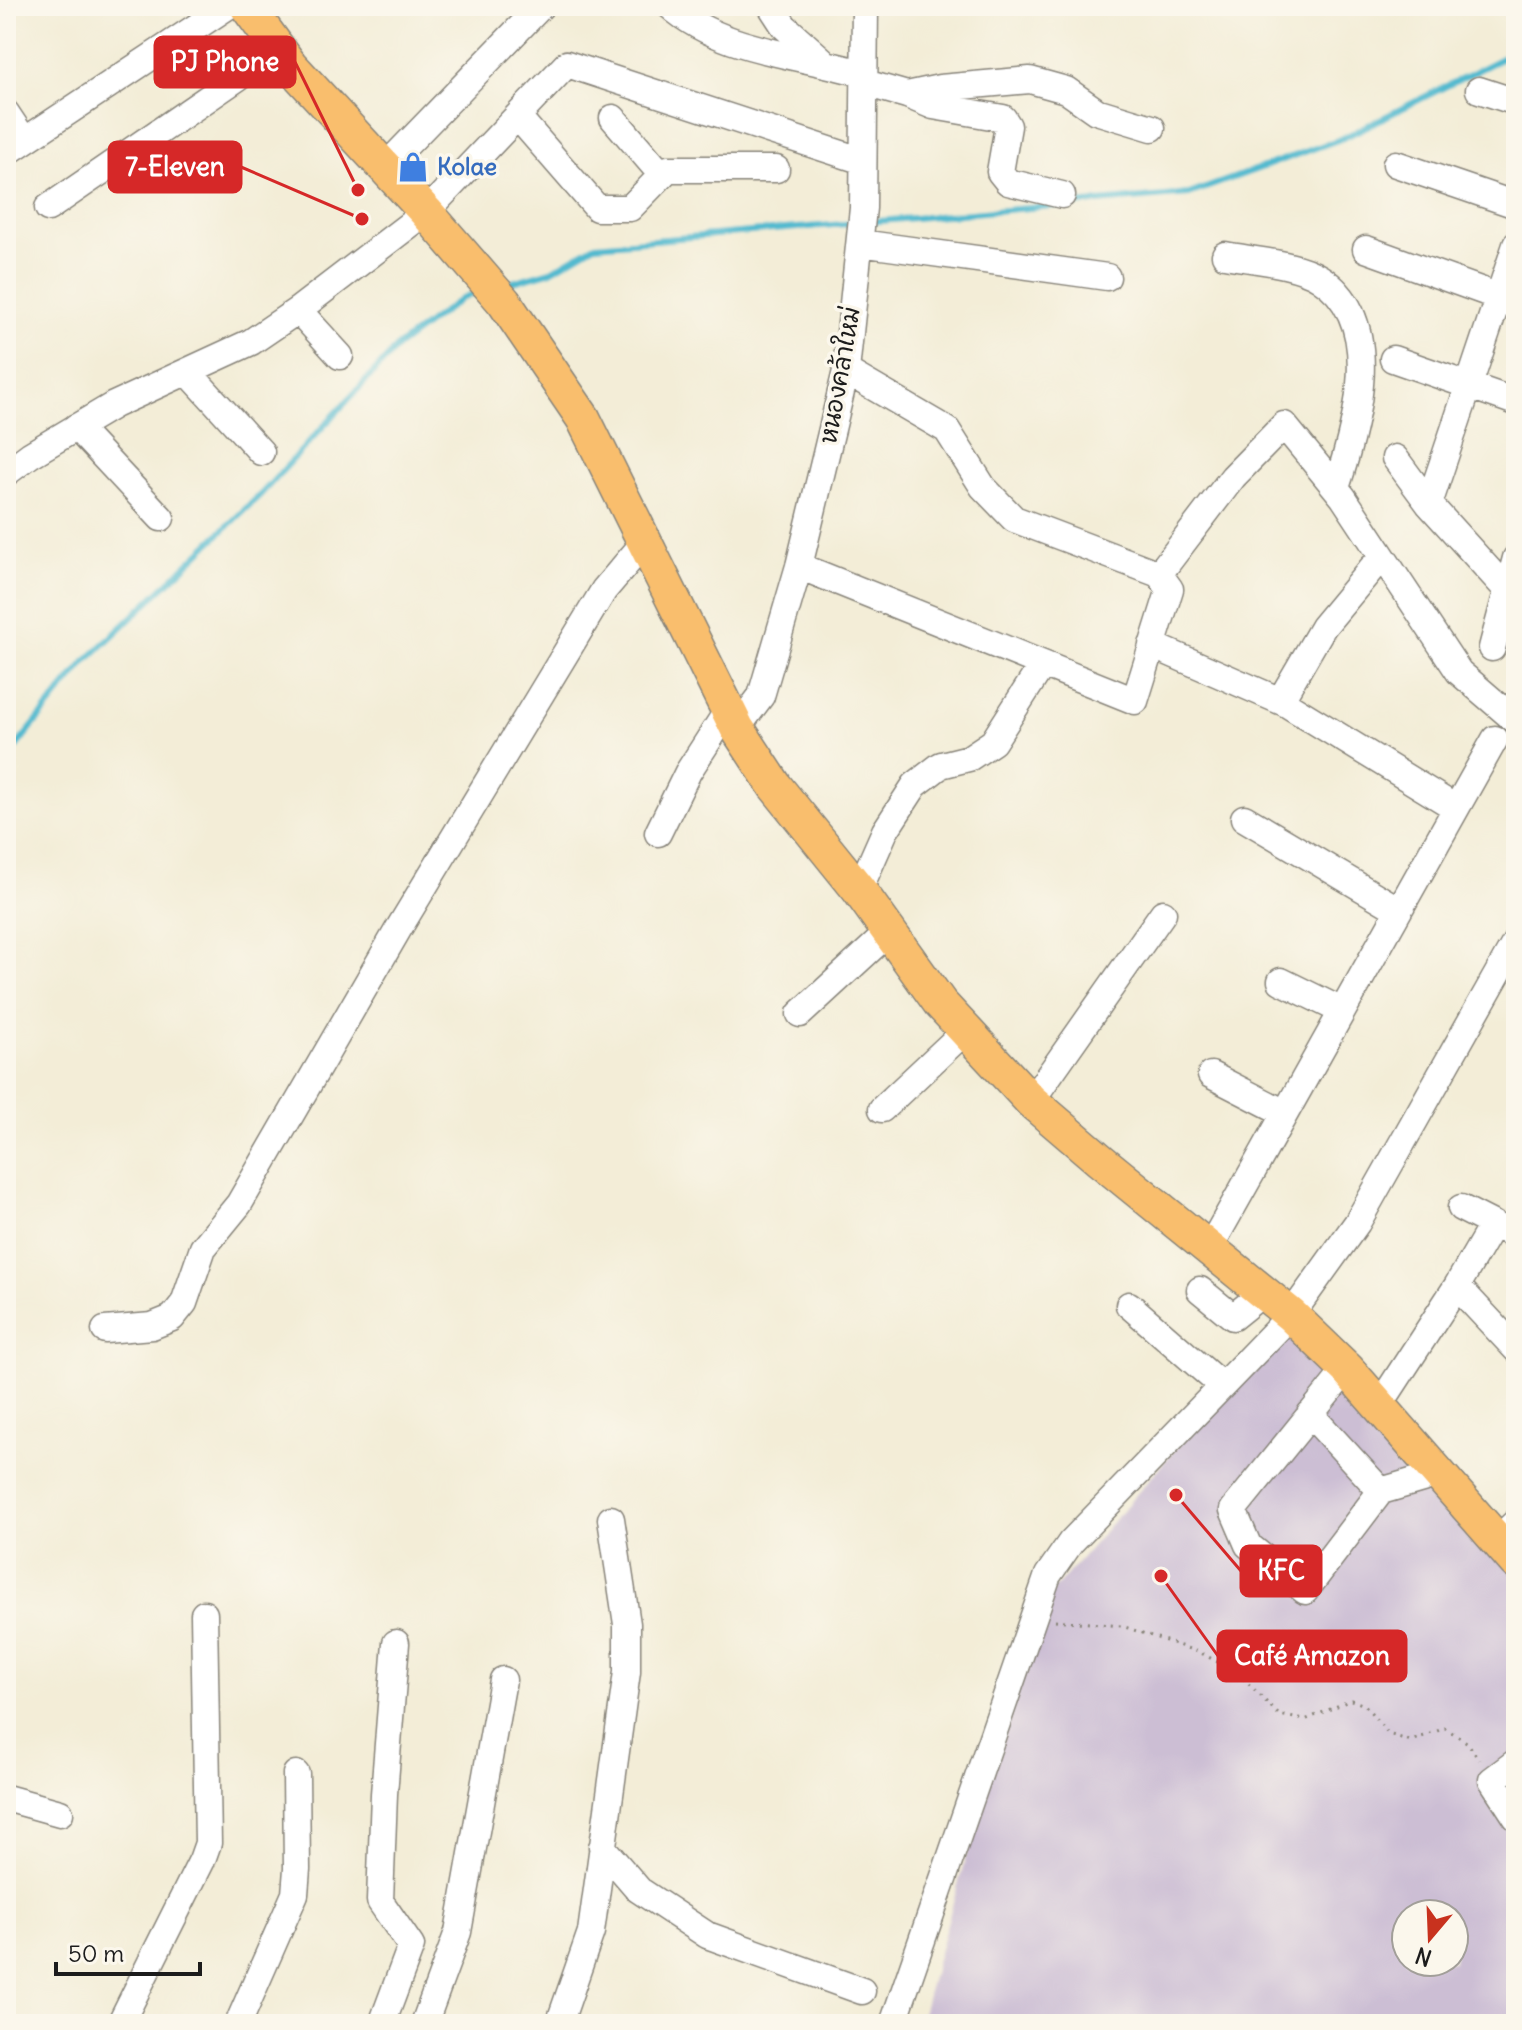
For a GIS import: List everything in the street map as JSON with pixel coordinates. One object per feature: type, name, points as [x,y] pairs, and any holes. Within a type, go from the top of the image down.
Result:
[{"type":"main road","points":[[247,6],[278,50],[494,291],[583,418],[733,719],[775,786],[859,890],[940,1003],[1031,1101],[1291,1315],[1347,1369],[1439,1474],[1510,1541]]},
{"type":"street","points":[[6,113],[15,146],[228,6]]},
{"type":"street","points":[[670,6],[686,20],[752,47],[825,62],[933,106],[1003,118],[1008,126],[1000,172],[1008,182],[1062,195]]},
{"type":"street","points":[[771,6],[784,26],[825,62]]},
{"type":"street","name":"หนองคล้าใหม่","points":[[658,833],[688,772],[733,719],[761,696],[799,566],[846,371],[863,208],[865,6]]},
{"type":"street","points":[[384,168],[528,11]]},
{"type":"street","points":[[48,208],[278,50]]},
{"type":"street","points":[[6,473],[114,405],[251,342],[298,310],[426,212],[567,64],[863,161]]},
{"type":"street","points":[[907,95],[940,88],[1030,80],[1066,90],[1096,111],[1152,128]]},
{"type":"street","points":[[1479,90],[1516,102]]},
{"type":"street","points":[[518,117],[597,208],[630,208],[668,169],[776,169]]},
{"type":"street","points":[[613,118],[662,175]]},
{"type":"street","points":[[1396,164],[1516,205]]},
{"type":"street","points":[[860,240],[1107,277]]},
{"type":"street","points":[[1429,504],[1469,385],[1507,300],[1516,245]]},
{"type":"street","points":[[1366,249],[1507,300]]},
{"type":"street","points":[[1225,255],[1317,276],[1333,288],[1346,307],[1358,333],[1363,368],[1359,398],[1336,488]]},
{"type":"street","points":[[298,310],[340,356]]},
{"type":"street","points":[[1393,359],[1516,402]]},
{"type":"street","points":[[799,566],[1135,701],[1170,589],[1159,574],[1014,519],[983,487],[947,430],[846,371]]},
{"type":"street","points":[[188,372],[261,452]]},
{"type":"street","points":[[1159,574],[1233,477],[1284,425],[1336,488],[1459,672],[1516,721]]},
{"type":"street","points":[[76,427],[161,518]]},
{"type":"street","points":[[1395,458],[1429,504],[1507,590]]},
{"type":"street","points":[[105,1330],[152,1326],[172,1318],[184,1303],[203,1248],[239,1204],[391,940],[604,590],[644,543]]},
{"type":"street","points":[[1492,648],[1516,558]]},
{"type":"street","points":[[1280,701],[1323,627],[1372,568]]},
{"type":"street","points":[[1152,645],[1280,701],[1456,808]]},
{"type":"street","points":[[859,890],[885,831],[915,785],[941,765],[969,758],[993,742],[1043,664]]},
{"type":"street","points":[[1209,1249],[1495,739]]},
{"type":"street","points":[[1244,818],[1399,910]]},
{"type":"street","points":[[1031,1101],[1163,913]]},
{"type":"street","points":[[800,1014],[889,932]]},
{"type":"street","points":[[893,2024],[1048,1575],[1071,1542],[1291,1315],[1357,1223],[1507,978],[1516,941]]},
{"type":"street","points":[[1281,981],[1342,1011]]},
{"type":"street","points":[[882,1109],[965,1031]]},
{"type":"street","points":[[1211,1075],[1285,1113]]},
{"type":"street","points":[[1379,1406],[1457,1286],[1504,1230],[1461,1208]]},
{"type":"street","points":[[1457,1286],[1516,1349]]},
{"type":"street","points":[[1200,1290],[1233,1317],[1264,1292]]},
{"type":"street","points":[[1129,1305],[1222,1386]]},
{"type":"street","points":[[1347,1369],[1233,1510],[1248,1545],[1305,1591],[1381,1491],[1439,1474]]},
{"type":"street","points":[[1310,1414],[1381,1491]]},
{"type":"street","points":[[559,2024],[591,1932],[627,1672],[627,1624],[611,1519]]},
{"type":"street","points":[[120,2024],[208,1843],[204,1614]]},
{"type":"street","points":[[382,2024],[411,1946],[380,1901],[384,1794],[396,1643]]},
{"type":"street","points":[[424,2024],[458,1932],[503,1680]]},
{"type":"street","points":[[1516,1762],[1492,1780],[1516,1817]]},
{"type":"street","points":[[238,2024],[295,1894],[296,1774]]},
{"type":"street","points":[[6,1798],[60,1813]]},
{"type":"street","points":[[602,1847],[639,1890],[707,1935],[862,1991]]},
{"type":"path","points":[[1034,1613],[1061,1622],[1122,1626],[1201,1653],[1238,1673],[1279,1715],[1305,1720],[1351,1700],[1365,1705],[1388,1734],[1411,1741],[1445,1728],[1468,1743],[1492,1780]]},
{"type":"shaded area","points":[[1291,1315],[1516,1568],[1516,2024],[919,2024],[1034,1613]]},
{"type":"waterway","points":[[868,222],[1189,194],[1343,138],[1516,51]]},
{"type":"waterway","points":[[506,284],[551,271],[595,245],[857,223]]},
{"type":"waterway","points":[[6,759],[86,661],[261,494],[398,346],[462,298],[480,292]]},
{"type":"place","name":"Kolae","points":[[413,167]]},
{"type":"place","name":"PJ Phone","points":[[358,190]]},
{"type":"place","name":"7-Eleven","points":[[362,219]]},
{"type":"place","name":"KFC","points":[[1176,1495]]},
{"type":"place","name":"Café Amazon","points":[[1161,1576]]}]
